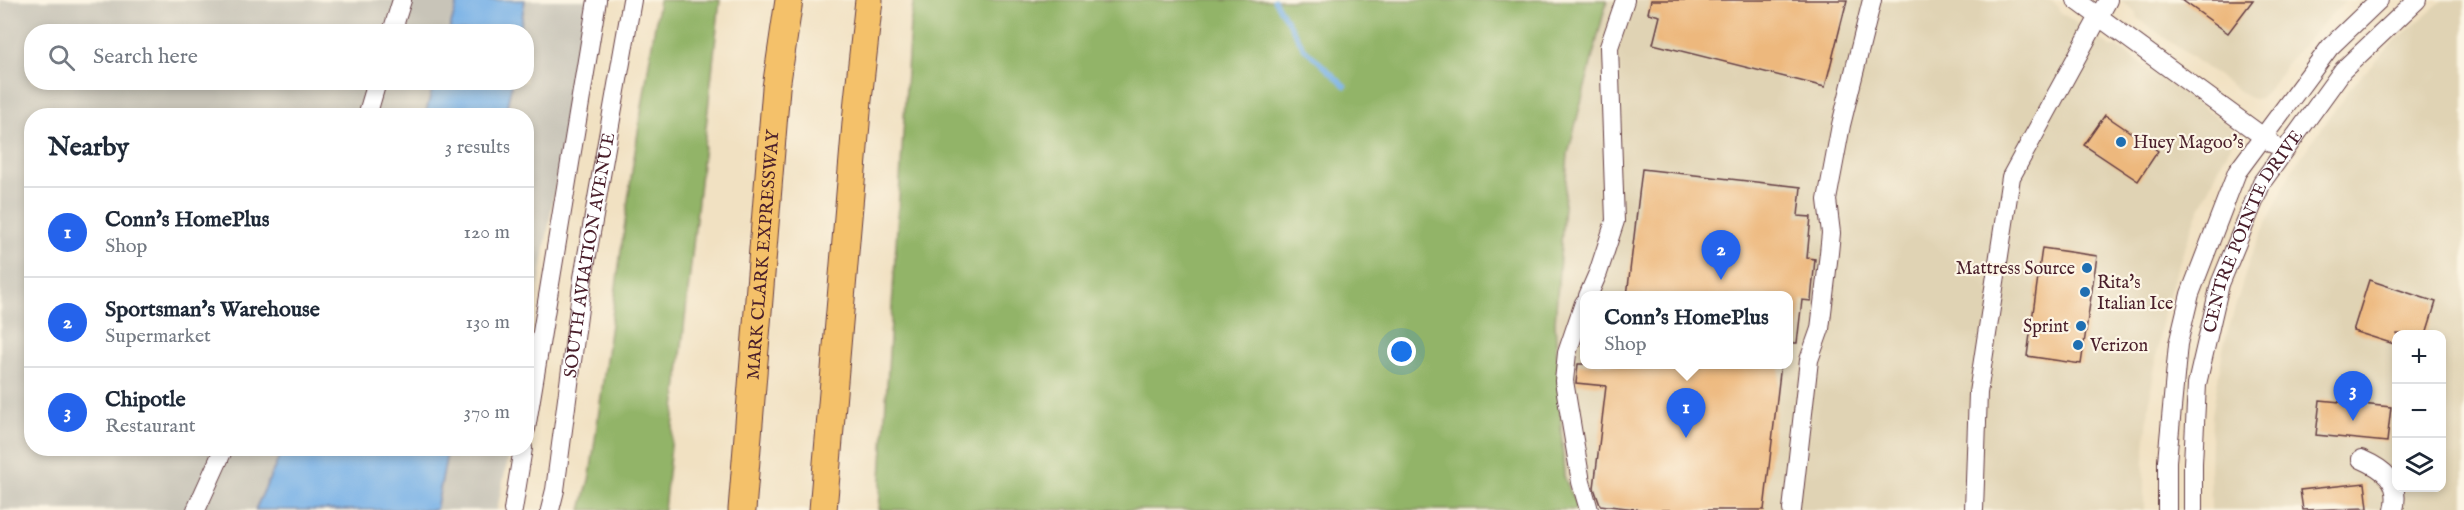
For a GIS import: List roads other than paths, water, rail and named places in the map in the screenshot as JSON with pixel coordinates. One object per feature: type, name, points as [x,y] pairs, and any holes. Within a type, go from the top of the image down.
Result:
[{"type":"highway","name":"MARK CLARK EXPRESSWAY","points":[[742,510],[776,88],[789,0]]},
{"type":"highway","points":[[823,510],[868,0]]},
{"type":"highway","points":[[840,510],[858,100]]},
{"type":"highway","points":[[737,510],[752,392]]},
{"type":"street","points":[[394,24],[402,0]]},
{"type":"street","name":"SOUTH AVIATION AVENUE","points":[[534,381],[597,0]]},
{"type":"street","name":"SOUTH AVIATION AVENUE","points":[[550,510],[555,490],[583,279],[632,0]]},
{"type":"street","points":[[1590,291],[1615,221],[1609,47],[1625,0]]},
{"type":"street","points":[[1792,510],[1809,360],[1820,329],[1829,253],[1831,234],[1827,200],[1841,125],[1872,0]]},
{"type":"street","points":[[2076,0],[2284,152]]},
{"type":"street","points":[[1974,510],[1978,393],[2011,177],[2108,0]]},
{"type":"street","name":"CENTRE POINTE DRIVE","points":[[2167,510],[2167,461],[2178,344],[2190,294],[2237,172],[2330,47],[2379,0]]},
{"type":"street","name":"CENTRE POINTE DRIVE","points":[[2193,510],[2197,384],[2220,284],[2262,182],[2343,70],[2417,0]]},
{"type":"street","points":[[369,108],[375,90]]},
{"type":"street","points":[[1580,315],[1567,352],[1564,381],[1581,482],[1589,510]]},
{"type":"street","points":[[196,510],[220,456]]},
{"type":"street","points":[[513,510],[522,456]]},
{"type":"street","points":[[2361,459],[2381,468],[2391,479],[2395,490],[2394,510]]},
{"type":"water","points":[[458,0],[525,0],[521,24],[451,24]]},
{"type":"water","points":[[432,90],[510,90],[507,108],[427,108]]},
{"type":"water","points":[[279,456],[447,456],[436,510],[255,510]]},
{"type":"waterway","points":[[1274,0],[1304,48],[1345,86]]},
{"type":"place","name":"Huey Magoo's","points":[[2121,142]]},
{"type":"place","name":"Mattress Source","points":[[2087,268]]},
{"type":"place","name":"Sportsman's Warehouse","points":[[1721,280]]},
{"type":"place","name":"Rita's Italian Ice","points":[[2085,292]]},
{"type":"place","name":"Sprint","points":[[2081,326]]},
{"type":"place","name":"Verizon","points":[[2078,345]]},
{"type":"place","name":"Chipotle","points":[[2353,421]]},
{"type":"place","name":"Conn's HomePlus","points":[[1686,438]]}]
